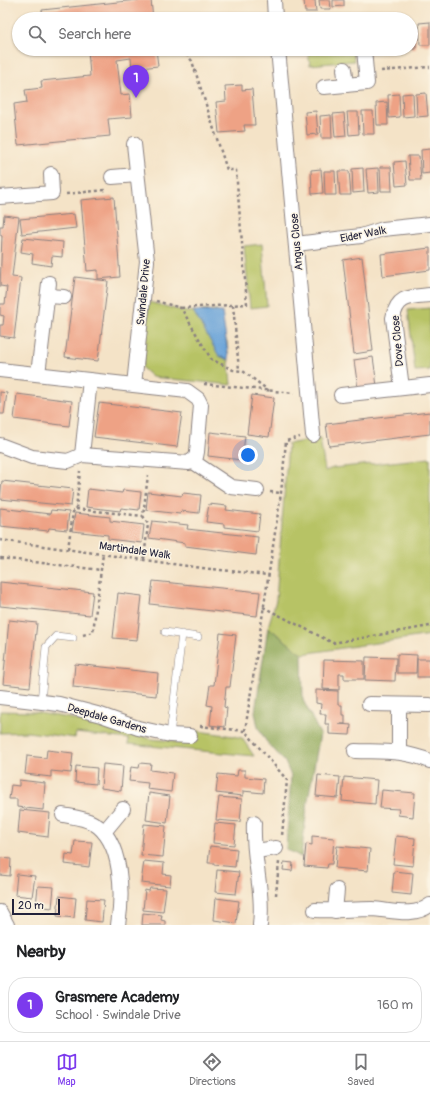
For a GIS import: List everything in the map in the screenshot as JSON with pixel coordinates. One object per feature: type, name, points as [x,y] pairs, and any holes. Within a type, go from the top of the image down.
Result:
[{"type":"street","points":[[274,0],[275,12]]},
{"type":"street","name":"Angus Close","points":[[279,56],[313,435]]},
{"type":"street","points":[[324,87],[367,83],[365,56]]},
{"type":"street","points":[[344,69],[346,85]]},
{"type":"street","name":"Swindale Drive","points":[[134,144],[147,261],[134,385]]},
{"type":"street","points":[[0,197],[52,192],[51,174]]},
{"type":"street","points":[[110,183],[138,175]]},
{"type":"street","name":"Eider Walk","points":[[296,244],[361,236],[383,229],[430,224]]},
{"type":"street","points":[[38,374],[48,289],[64,297]]},
{"type":"street","name":"Dove Close","points":[[402,388],[394,318],[395,310],[398,304],[407,298],[430,295]]},
{"type":"street","points":[[0,370],[187,391],[198,399],[202,410],[196,457],[192,461],[182,463],[82,454],[68,461],[32,457],[0,445]]},
{"type":"street","points":[[82,454],[90,380]]},
{"type":"street","points":[[341,395],[430,385]]},
{"type":"street","points":[[192,461],[231,487],[257,490]]},
{"type":"street","name":"Deepdale Gardens","points":[[0,697],[59,704],[101,715],[138,728],[170,735],[190,736]]},
{"type":"street","points":[[369,704],[430,706]]},
{"type":"street","points":[[398,752],[399,705]]},
{"type":"street","points":[[355,751],[398,752],[411,754],[430,761]]},
{"type":"street","points":[[104,832],[123,809]]},
{"type":"street","points":[[63,814],[93,823],[104,832],[112,846],[117,860],[121,888],[118,925]]},
{"type":"street","points":[[254,823],[254,836],[261,893],[260,925]]},
{"type":"street","points":[[256,851],[279,847]]},
{"type":"street","points":[[335,911],[337,890]]},
{"type":"street","points":[[315,910],[335,911],[372,909],[401,912],[419,910],[430,905]]},
{"type":"street","points":[[0,912],[7,925]]},
{"type":"lane","points":[[165,632],[198,637]]},
{"type":"lane","points":[[170,735],[182,634]]},
{"type":"lane","points":[[41,702],[46,647],[56,636],[74,638]]},
{"type":"path","points":[[144,297],[181,308],[247,304],[236,170],[227,170],[192,61],[188,56]]},
{"type":"path","points":[[366,72],[430,67]]},
{"type":"path","points":[[236,178],[240,177]]},
{"type":"path","points":[[52,192],[57,195],[110,183]]},
{"type":"path","points":[[240,219],[244,218]]},
{"type":"path","points":[[233,305],[239,370]]},
{"type":"path","points":[[181,308],[211,359],[233,370],[243,371],[269,391]]},
{"type":"path","points":[[187,391],[200,384],[309,394]]},
{"type":"path","points":[[245,731],[281,494],[286,440],[313,435]]},
{"type":"path","points":[[68,549],[72,512],[76,509],[82,454]]},
{"type":"path","points":[[144,559],[148,524],[143,516],[149,460]]},
{"type":"path","points":[[76,509],[143,516]]},
{"type":"path","name":"Martindale Walk","points":[[0,540],[268,575]]},
{"type":"path","points":[[74,638],[93,632],[103,554]]},
{"type":"path","points":[[0,558],[101,570]]},
{"type":"path","points":[[263,607],[333,644],[430,626]]},
{"type":"path","points":[[190,736],[200,726],[245,731],[287,780],[279,847],[276,902]]},
{"type":"green space","points":[[308,56],[354,56],[354,61],[310,65]]},
{"type":"green space","points":[[262,244],[267,306],[250,308],[244,246]]},
{"type":"green space","points":[[149,302],[187,312],[216,310],[221,333],[227,341],[231,385],[152,377],[142,368]]},
{"type":"green space","points":[[430,308],[430,370],[415,371],[408,310]]},
{"type":"green space","points":[[320,438],[325,471],[333,468],[430,458],[430,635],[302,654],[268,627],[276,600],[288,444]]},
{"type":"green space","points":[[268,627],[302,654],[303,700],[320,734],[308,800],[301,857],[286,849],[291,776],[285,762],[266,741],[258,727],[255,712]]},
{"type":"green space","points":[[0,711],[33,712],[69,718],[152,739],[184,742],[189,741],[198,731],[233,736],[242,738],[254,756],[128,744],[129,739],[76,733],[75,738],[28,732],[0,733]]},
{"type":"water","points":[[193,311],[222,312],[229,360],[219,356]]},
{"type":"building","points":[[137,0],[151,0],[152,12],[42,12],[42,10]]},
{"type":"building","points":[[304,0],[315,0],[316,12],[305,12]]},
{"type":"building","points":[[319,0],[330,0],[331,9],[320,9]]},
{"type":"building","points":[[333,0],[344,0],[344,6],[333,7]]},
{"type":"building","points":[[430,22],[430,45],[420,45],[419,23]]},
{"type":"building","points":[[89,56],[157,56],[158,66],[132,69],[131,58],[117,60],[121,95],[130,94],[132,117],[108,119],[110,136],[18,145],[14,104],[27,102],[25,90],[42,88],[41,81],[90,76]]},
{"type":"building","points":[[242,85],[242,90],[252,89],[255,125],[244,125],[245,131],[219,133],[216,102],[226,101],[225,86]]},
{"type":"building","points":[[413,93],[414,116],[403,117],[402,94]]},
{"type":"building","points":[[426,93],[428,116],[417,117],[416,94]]},
{"type":"building","points":[[399,94],[400,117],[389,118],[388,95]]},
{"type":"building","points":[[387,102],[388,125],[377,125],[376,103]]},
{"type":"building","points":[[316,111],[318,134],[307,135],[305,112]]},
{"type":"building","points":[[362,111],[373,111],[374,134],[363,134]]},
{"type":"building","points":[[347,112],[358,112],[359,134],[349,135]]},
{"type":"building","points":[[344,113],[346,136],[335,137],[333,114]]},
{"type":"building","points":[[331,115],[332,138],[321,138],[320,116]]},
{"type":"building","points":[[430,149],[430,173],[422,174],[421,150]]},
{"type":"building","points":[[408,156],[419,156],[421,180],[410,180]]},
{"type":"building","points":[[405,161],[407,185],[396,186],[394,162]]},
{"type":"building","points":[[380,167],[391,167],[392,191],[381,191]]},
{"type":"building","points":[[363,168],[364,192],[353,193],[352,169]]},
{"type":"building","points":[[378,168],[379,192],[368,193],[366,169]]},
{"type":"building","points":[[321,169],[323,193],[312,194],[311,170]]},
{"type":"building","points":[[324,171],[335,171],[336,195],[325,195]]},
{"type":"building","points":[[338,171],[349,171],[351,195],[340,195]]},
{"type":"building","points":[[114,197],[120,277],[98,279],[98,270],[87,271],[81,200]]},
{"type":"building","points":[[74,214],[76,228],[22,234],[20,219]]},
{"type":"building","points":[[4,215],[19,217],[12,277],[21,278],[14,338],[0,336],[0,325],[3,325],[4,316],[0,315],[0,304],[5,304],[7,287],[0,286],[2,236],[0,235],[0,226],[3,226]]},
{"type":"building","points":[[23,238],[63,242],[62,257],[52,256],[51,266],[32,263],[33,254],[21,252]]},
{"type":"building","points":[[430,248],[430,270],[383,276],[381,254]]},
{"type":"building","points":[[362,257],[373,351],[354,354],[343,260]]},
{"type":"building","points":[[75,277],[108,281],[98,361],[65,357]]},
{"type":"building","points":[[373,357],[377,386],[358,389],[354,360]]},
{"type":"building","points":[[0,392],[7,393],[4,414],[0,414]]},
{"type":"building","points":[[17,394],[72,401],[69,426],[14,419]]},
{"type":"building","points":[[252,395],[274,398],[269,437],[247,434]]},
{"type":"building","points":[[99,403],[182,413],[177,447],[94,437]]},
{"type":"building","points":[[430,412],[430,434],[329,446],[326,424]]},
{"type":"building","points":[[210,432],[245,436],[242,460],[208,456]]},
{"type":"building","points":[[2,481],[73,489],[71,506],[0,499]]},
{"type":"building","points":[[88,489],[122,493],[123,490],[141,492],[139,510],[121,508],[120,511],[86,507]]},
{"type":"building","points":[[148,492],[182,496],[183,493],[201,495],[199,513],[181,511],[180,514],[146,510]]},
{"type":"building","points":[[209,504],[227,506],[226,510],[260,514],[258,531],[224,527],[224,524],[206,522]]},
{"type":"building","points":[[0,508],[50,514],[51,510],[69,512],[67,530],[49,528],[48,531],[0,526]]},
{"type":"building","points":[[75,513],[110,517],[110,521],[144,525],[142,543],[108,539],[108,535],[72,531]]},
{"type":"building","points":[[152,521],[188,525],[187,529],[258,537],[256,555],[185,546],[185,543],[149,538]]},
{"type":"building","points":[[153,581],[260,592],[257,616],[150,604]]},
{"type":"building","points":[[0,582],[93,592],[90,615],[0,606]]},
{"type":"building","points":[[118,593],[142,596],[137,640],[113,638]]},
{"type":"building","points":[[9,620],[37,623],[30,687],[3,684]]},
{"type":"building","points":[[220,633],[236,635],[230,687],[226,687],[224,707],[227,708],[225,727],[210,725],[212,706],[207,705],[210,685],[214,685]]},
{"type":"building","points":[[397,654],[417,655],[416,673],[397,673]]},
{"type":"building","points":[[366,657],[396,658],[395,681],[365,680]]},
{"type":"building","points":[[417,659],[430,659],[430,677],[417,677]]},
{"type":"building","points":[[324,660],[364,661],[364,679],[344,679],[344,674],[339,674],[339,690],[323,689]]},
{"type":"building","points":[[75,664],[158,673],[156,696],[73,687]]},
{"type":"building","points":[[316,690],[338,691],[338,705],[342,705],[342,715],[345,715],[345,724],[339,724],[351,725],[350,735],[329,734],[329,724],[325,724],[326,714],[320,714],[321,704],[316,703]]},
{"type":"building","points":[[47,750],[73,753],[71,773],[51,771],[51,777],[25,774],[27,756],[46,758]]},
{"type":"building","points":[[140,763],[151,764],[150,770],[173,773],[171,792],[147,789],[148,783],[129,781],[131,767],[139,768]]},
{"type":"building","points":[[103,764],[123,766],[121,791],[101,788]]},
{"type":"building","points":[[76,766],[97,768],[96,784],[75,782]]},
{"type":"building","points":[[238,770],[245,770],[245,777],[264,779],[263,793],[243,791],[243,796],[216,793],[218,774],[237,776]]},
{"type":"building","points":[[318,775],[340,777],[338,798],[316,796]]},
{"type":"building","points":[[344,777],[377,780],[375,804],[342,801]]},
{"type":"building","points":[[19,780],[45,783],[43,810],[17,807],[17,799],[9,799],[11,785],[19,786]]},
{"type":"building","points":[[382,790],[415,793],[413,817],[398,815],[399,809],[380,808]]},
{"type":"building","points":[[149,793],[170,796],[167,823],[146,820]]},
{"type":"building","points":[[219,797],[242,799],[240,822],[216,820]]},
{"type":"building","points":[[20,810],[50,813],[48,837],[18,833]]},
{"type":"building","points":[[215,823],[236,825],[234,845],[213,843]]},
{"type":"building","points":[[144,824],[166,826],[163,857],[141,855]]},
{"type":"building","points":[[312,836],[334,838],[332,864],[328,864],[327,868],[304,866],[306,844],[312,845]]},
{"type":"building","points":[[396,836],[415,838],[413,866],[393,864]]},
{"type":"building","points":[[75,841],[92,842],[89,867],[65,864],[66,854],[73,855]]},
{"type":"building","points":[[210,846],[237,849],[235,867],[208,863]]},
{"type":"building","points":[[337,846],[370,849],[368,871],[335,868]]},
{"type":"building","points":[[0,858],[11,859],[10,876],[0,875]]},
{"type":"building","points":[[144,861],[164,863],[163,874],[171,875],[170,886],[141,883]]},
{"type":"building","points":[[284,862],[293,863],[292,871],[283,870]]},
{"type":"building","points":[[217,870],[239,872],[236,894],[215,892]]},
{"type":"building","points":[[394,871],[413,873],[411,895],[392,893]]},
{"type":"building","points":[[17,874],[35,876],[32,897],[15,895]]},
{"type":"building","points":[[38,886],[54,887],[52,908],[36,906]]},
{"type":"building","points":[[150,888],[166,889],[163,912],[143,910],[145,890],[149,891]]},
{"type":"building","points":[[59,896],[76,898],[74,918],[57,916]]},
{"type":"building","points":[[216,898],[239,901],[236,923],[214,920]]},
{"type":"building","points":[[87,899],[104,900],[102,922],[85,920]]},
{"type":"building","points":[[143,913],[162,915],[161,920],[165,921],[165,925],[142,925]]},
{"type":"place","name":"Grasmere Academy","points":[[136,98]]}]
